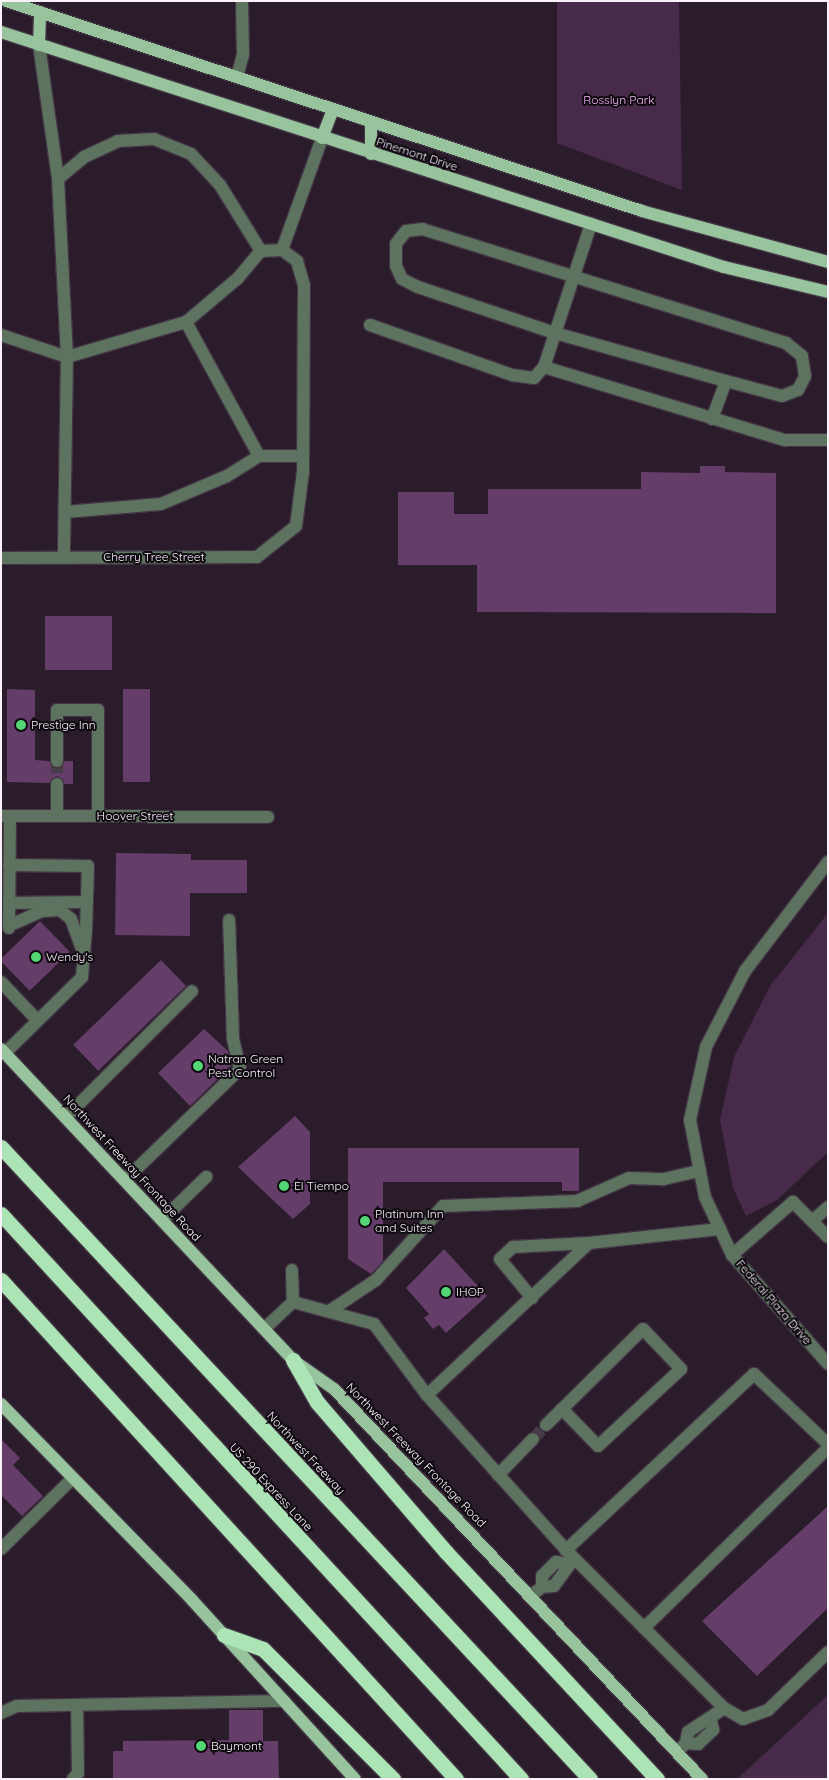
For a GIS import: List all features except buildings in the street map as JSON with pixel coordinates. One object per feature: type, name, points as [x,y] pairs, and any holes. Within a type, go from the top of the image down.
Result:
[{"type":"highway","name":"Northwest Freeway","points":[[1,1147],[590,1779]]},
{"type":"highway","name":"US 290 Express Lane","points":[[1,1214],[521,1779]]},
{"type":"highway","points":[[1,1280],[456,1779]]},
{"type":"highway","points":[[293,1360],[316,1402],[446,1552],[656,1779]]},
{"type":"highway","points":[[224,1635],[264,1649],[393,1779]]},
{"type":"main road","name":"Pinemont Drive","points":[[6,1],[41,7],[237,78],[642,211],[828,262]]},
{"type":"main road","points":[[39,45],[41,7]]},
{"type":"main road","name":"Pinemont Drive","points":[[1,32],[371,154],[724,267],[828,292]]},
{"type":"main road","points":[[322,138],[333,109]]},
{"type":"main road","points":[[371,123],[371,154]]},
{"type":"main road","name":"Northwest Freeway Frontage Road","points":[[3,1051],[293,1360],[334,1389],[537,1591],[682,1748],[702,1779]]},
{"type":"main road","points":[[1,1404],[224,1635],[355,1779]]},
{"type":"street","points":[[237,78],[243,54],[242,1]]},
{"type":"street","points":[[39,45],[58,178],[67,357],[64,558]]},
{"type":"street","points":[[282,250],[322,138]]},
{"type":"street","points":[[58,178],[84,157],[118,141],[154,139],[191,154],[220,185],[261,251]]},
{"type":"street","points":[[370,325],[512,375],[534,378],[544,367],[591,224]]},
{"type":"street","points":[[423,229],[572,280],[786,343],[802,356],[805,376],[798,390],[782,396],[555,333],[402,279],[396,266],[396,244],[406,231],[423,229]]},
{"type":"street","points":[[1,335],[67,357],[186,322],[238,278],[261,251],[282,250],[297,261],[304,285],[303,456],[259,456],[227,476],[161,504],[65,512]]},
{"type":"street","points":[[186,322],[259,456]]},
{"type":"street","points":[[544,367],[785,440],[828,440]]},
{"type":"street","points":[[712,419],[726,381]]},
{"type":"street","name":"Cherry Tree Street","points":[[1,558],[258,557],[296,526],[303,456]]},
{"type":"street","points":[[57,761],[57,710],[98,710],[98,816]]},
{"type":"street","points":[[57,784],[57,816]]},
{"type":"street","points":[[6,816],[9,866],[8,929]]},
{"type":"street","name":"Hoover Street","points":[[6,816],[268,817]]},
{"type":"street","name":"Federal Plaza Drive","points":[[828,862],[745,971],[706,1047],[690,1120],[705,1197],[732,1255],[828,1364]]},
{"type":"street","points":[[3,1051],[82,977],[87,902],[88,866],[9,866]]},
{"type":"street","points":[[62,902],[78,914],[86,930]]},
{"type":"street","points":[[9,903],[87,902]]},
{"type":"street","points":[[8,929],[38,903]]},
{"type":"street","points":[[8,929],[42,911],[65,913],[74,925],[84,959]]},
{"type":"street","points":[[125,1180],[240,1070],[233,1038],[230,920]]},
{"type":"street","points":[[1,982],[38,1020]]},
{"type":"street","points":[[66,1117],[192,991]]},
{"type":"street","points":[[331,1310],[376,1280],[443,1206],[577,1201],[629,1178],[664,1179],[700,1171]]},
{"type":"street","points":[[162,1220],[206,1177]]},
{"type":"street","points":[[732,1255],[793,1202],[828,1237]]},
{"type":"street","points":[[812,1221],[828,1207]]},
{"type":"street","points":[[532,1298],[500,1259],[513,1247],[589,1243],[720,1228]]},
{"type":"street","points":[[428,1395],[589,1243]]},
{"type":"street","points":[[264,1329],[293,1302],[292,1270]]},
{"type":"street","points":[[293,1302],[331,1310],[374,1324],[428,1395],[569,1557],[724,1708],[743,1719],[768,1710],[828,1652]]},
{"type":"street","points":[[546,1425],[562,1409],[643,1329],[681,1369],[598,1446],[562,1409]]},
{"type":"street","points":[[537,1591],[554,1586],[568,1571],[569,1557],[754,1374],[828,1444]]},
{"type":"street","points":[[498,1475],[533,1439]]},
{"type":"street","points":[[644,1628],[828,1448]]},
{"type":"street","points":[[1,1548],[73,1478]]},
{"type":"street","points":[[1,1713],[17,1706],[284,1700]]},
{"type":"street","points":[[73,1779],[78,1774],[78,1705]]},
{"type":"street","points":[[682,1748],[698,1744],[713,1730],[711,1720],[724,1708]]},
{"type":"green space","name":"Rosslyn Park","points":[[557,1],[679,1],[682,190],[557,143]]},
{"type":"green space","points":[[828,913],[828,1152],[777,1200],[746,1216],[733,1188],[720,1120],[734,1057],[770,986]]},
{"type":"green space","points":[[828,1695],[828,1779],[737,1779]]},
{"type":"tunnel","points":[[57,761],[57,784]]},
{"type":"tunnel","points":[[533,1439],[546,1425]]},
{"type":"place","name":"Prestige Inn","points":[[21,725]]},
{"type":"place","name":"Wendy's","points":[[36,957]]},
{"type":"place","name":"Natran Green Pest Control","points":[[198,1066]]},
{"type":"place","name":"El Tiempo","points":[[284,1186]]},
{"type":"place","name":"Platinum Inn and Suites","points":[[365,1221]]},
{"type":"place","name":"IHOP","points":[[446,1292]]},
{"type":"place","name":"Baymont","points":[[201,1746]]}]
